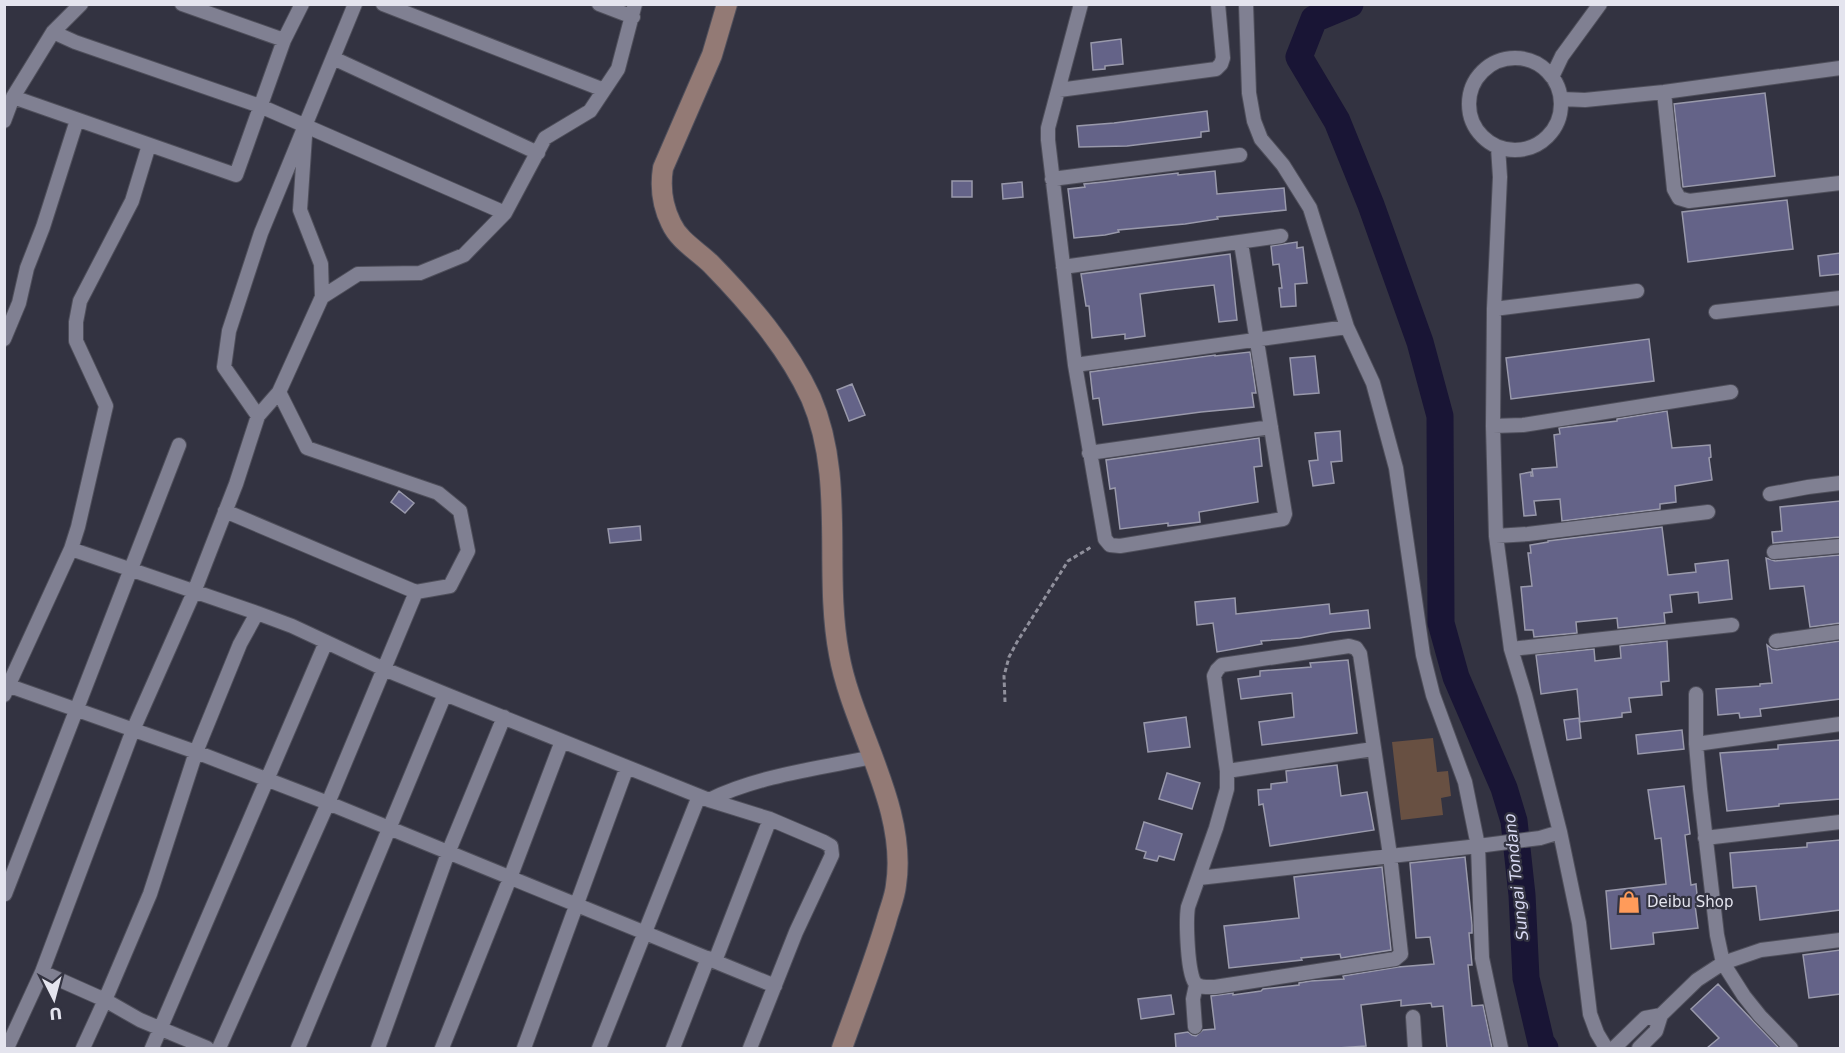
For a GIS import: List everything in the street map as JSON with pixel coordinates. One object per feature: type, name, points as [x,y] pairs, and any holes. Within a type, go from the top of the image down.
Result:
[{"type":"main road","points":[[727,4],[712,55],[663,168],[661,184],[663,204],[672,226],[688,245],[710,263],[761,320],[781,347],[810,398],[826,445],[832,502],[831,574],[834,626],[839,657],[890,811],[897,848],[896,885],[877,950],[842,1048]]},
{"type":"street","points":[[4,121],[13,97],[53,32],[81,4]]},
{"type":"street","points":[[182,4],[284,40]]},
{"type":"street","points":[[13,97],[236,175],[284,40],[302,4]]},
{"type":"street","points":[[258,416],[224,368],[229,331],[261,233],[355,4]]},
{"type":"street","points":[[383,4],[604,90]]},
{"type":"street","points":[[322,297],[358,274],[420,273],[464,255],[505,213],[545,138],[590,111],[618,69],[634,11],[599,4]]},
{"type":"street","points":[[1081,4],[1048,128],[1048,140],[1089,453],[1105,539],[1110,545],[1120,546],[1283,519],[1285,506],[1241,243]]},
{"type":"street","points":[[1059,90],[1216,69],[1223,58],[1218,4]]},
{"type":"street","points":[[1246,4],[1249,93],[1254,121],[1261,139],[1283,165],[1310,208],[1347,327],[1373,383],[1396,468],[1423,655],[1433,695],[1465,782],[1478,846],[1482,958],[1501,1048]]},
{"type":"street","points":[[1552,77],[1562,56],[1600,4]]},
{"type":"street","points":[[53,32],[75,42],[260,106],[505,213]]},
{"type":"street","points":[[1540,66],[1562,56]]},
{"type":"street","points":[[333,58],[538,153]]},
{"type":"street","points":[[1509,59],[1525,60],[1540,66],[1552,77],[1559,91],[1561,104],[1556,126],[1544,140],[1530,148],[1514,150],[1491,144],[1479,133],[1471,119],[1470,95],[1476,80],[1487,68],[1509,59]]},
{"type":"street","points":[[1561,104],[1840,68]]},
{"type":"street","points":[[1664,92],[1674,189],[1679,198],[1689,201],[1840,183]]},
{"type":"street","points":[[4,339],[19,303],[27,268],[43,227],[77,120]]},
{"type":"street","points":[[7,1048],[42,972],[133,729],[194,592],[258,416],[279,392],[322,297],[321,264],[300,210],[306,125]]},
{"type":"street","points":[[149,145],[132,201],[80,301],[76,322],[76,341],[106,406],[78,527],[71,549],[6,688],[76,708],[328,803],[775,986]]},
{"type":"street","points":[[1498,147],[1500,177],[1494,309],[1493,426],[1496,536],[1511,649],[1560,832],[1579,923],[1590,1014],[1606,1048]]},
{"type":"street","points":[[1500,177],[1514,150]]},
{"type":"street","points":[[1052,179],[1240,155]]},
{"type":"street","points":[[1063,267],[1281,236]]},
{"type":"street","points":[[1494,309],[1637,291]]},
{"type":"street","points":[[1716,312],[1840,298]]},
{"type":"street","points":[[4,299],[19,303]]},
{"type":"street","points":[[1076,365],[1347,327]]},
{"type":"street","points":[[225,511],[416,592],[450,586],[468,551],[460,512],[438,493],[307,448],[279,392]]},
{"type":"street","points":[[1493,426],[1523,425],[1731,392]]},
{"type":"street","points":[[1089,453],[1271,427]]},
{"type":"street","points":[[5,894],[179,445]]},
{"type":"street","points":[[1770,494],[1840,483]]},
{"type":"street","points":[[1496,536],[1708,512]]},
{"type":"street","points":[[1774,552],[1840,546]]},
{"type":"street","points":[[71,549],[292,626],[384,669],[445,694],[704,798],[770,819],[831,846],[832,855],[796,932],[750,1048]]},
{"type":"street","points":[[219,1048],[328,803],[416,592]]},
{"type":"street","points":[[83,1048],[150,894],[196,752],[240,644],[257,613]]},
{"type":"street","points":[[1511,649],[1732,625]]},
{"type":"street","points":[[1776,641],[1840,632]]},
{"type":"street","points":[[152,1048],[326,642]]},
{"type":"street","points":[[1195,1027],[1193,999],[1196,985],[1192,978],[1188,907],[1227,789],[1227,771],[1214,676],[1222,665],[1349,646],[1356,648],[1360,654],[1390,855],[1401,954],[1399,958],[1215,987],[1196,985]]},
{"type":"street","points":[[298,1048],[445,694]]},
{"type":"street","points":[[1696,694],[1696,744],[1705,838],[1717,935],[1723,963],[1744,996],[1791,1048]]},
{"type":"street","points":[[378,1048],[448,853],[504,717]]},
{"type":"street","points":[[1696,744],[1840,724]]},
{"type":"street","points":[[442,1048],[562,741]]},
{"type":"street","points":[[1227,771],[1373,749]]},
{"type":"street","points":[[600,1048],[645,933],[704,798],[782,776],[873,757]]},
{"type":"street","points":[[524,1048],[627,767]]},
{"type":"street","points":[[672,1048],[770,819]]},
{"type":"street","points":[[1705,838],[1840,822]]},
{"type":"street","points":[[1199,878],[1495,845],[1540,838],[1560,832]]},
{"type":"street","points":[[1640,1048],[1656,1031],[1661,1015],[1697,980],[1723,963],[1761,950],[1840,940]]},
{"type":"street","points":[[42,972],[105,1000],[160,1029],[207,1048]]},
{"type":"street","points":[[1614,1048],[1645,1018],[1661,1015]]},
{"type":"street","points":[[1413,1017],[1415,1048]]},
{"type":"path","points":[[1005,702],[1004,676],[1009,657],[1028,624],[1068,561],[1105,539]]},
{"type":"shaded area","points":[[1433,738],[1437,772],[1448,771],[1451,796],[1441,798],[1443,815],[1401,820],[1392,742]]},
{"type":"building","points":[[1121,39],[1123,64],[1093,70],[1091,43]]},
{"type":"building","points":[[1765,93],[1775,176],[1683,187],[1674,104]]},
{"type":"building","points":[[1207,111],[1209,131],[1201,132],[1201,137],[1127,146],[1079,147],[1077,126]]},
{"type":"building","points":[[1215,171],[1217,194],[1284,188],[1286,210],[1217,217],[1218,219],[1185,224],[1118,230],[1119,232],[1105,235],[1074,238],[1068,189],[1085,187],[1084,184]]},
{"type":"building","points":[[952,181],[972,181],[972,197],[952,197]]},
{"type":"building","points":[[1022,182],[1023,197],[1003,199],[1002,184]]},
{"type":"building","points":[[1787,200],[1793,249],[1688,262],[1682,212]]},
{"type":"building","points":[[1297,242],[1297,248],[1303,247],[1307,283],[1295,284],[1296,306],[1281,307],[1279,288],[1282,288],[1279,264],[1273,265],[1271,246]]},
{"type":"building","points":[[1840,253],[1840,274],[1820,276],[1818,256]]},
{"type":"building","points":[[1230,254],[1237,320],[1219,322],[1214,285],[1169,290],[1140,294],[1145,336],[1125,339],[1125,334],[1092,338],[1089,306],[1086,306],[1081,274]]},
{"type":"building","points":[[1649,339],[1654,381],[1511,399],[1506,358]]},
{"type":"building","points":[[1250,352],[1256,393],[1252,393],[1254,407],[1103,425],[1099,398],[1093,399],[1090,372]]},
{"type":"building","points":[[1315,356],[1319,393],[1294,395],[1290,358]]},
{"type":"building","points":[[852,384],[865,415],[849,421],[837,390]]},
{"type":"building","points":[[1667,411],[1672,448],[1710,445],[1712,480],[1675,486],[1676,502],[1660,504],[1660,509],[1562,521],[1560,499],[1534,501],[1536,515],[1524,516],[1520,474],[1531,472],[1533,476],[1532,469],[1557,467],[1554,435],[1560,434],[1559,428],[1617,421],[1617,419]]},
{"type":"building","points":[[1340,431],[1342,461],[1331,462],[1334,483],[1313,486],[1309,461],[1318,460],[1315,433]]},
{"type":"building","points":[[1259,438],[1262,466],[1254,467],[1258,502],[1199,512],[1200,522],[1120,529],[1115,488],[1110,489],[1106,460]]},
{"type":"building","points":[[399,491],[414,503],[405,513],[391,502]]},
{"type":"building","points":[[1840,501],[1840,537],[1773,543],[1772,532],[1782,531],[1780,507]]},
{"type":"building","points":[[640,526],[641,540],[610,543],[608,529]]},
{"type":"building","points":[[1662,527],[1668,575],[1696,572],[1695,564],[1728,560],[1732,599],[1699,603],[1698,592],[1670,595],[1672,612],[1664,613],[1665,623],[1618,628],[1617,618],[1576,622],[1577,633],[1534,637],[1533,630],[1525,630],[1521,587],[1532,586],[1528,553],[1531,553],[1530,545]]},
{"type":"building","points":[[1840,555],[1840,623],[1810,627],[1804,586],[1770,589],[1766,558],[1775,561]]},
{"type":"building","points":[[1235,598],[1236,614],[1329,604],[1330,614],[1368,610],[1370,628],[1261,641],[1262,644],[1217,652],[1213,623],[1197,625],[1195,602]]},
{"type":"building","points":[[1667,641],[1669,681],[1661,682],[1662,695],[1629,698],[1631,712],[1622,713],[1622,717],[1580,722],[1577,689],[1541,694],[1536,655],[1594,649],[1595,661],[1621,658],[1620,646]]},
{"type":"building","points":[[1840,641],[1840,699],[1760,709],[1761,716],[1740,718],[1739,713],[1718,715],[1716,689],[1772,683],[1767,645],[1777,650]]},
{"type":"building","points":[[1348,660],[1357,733],[1262,745],[1259,722],[1294,717],[1292,693],[1241,699],[1238,679],[1260,676],[1260,671],[1311,667],[1310,663]]},
{"type":"building","points":[[1186,717],[1190,747],[1148,752],[1144,723]]},
{"type":"building","points":[[1579,718],[1581,738],[1567,740],[1564,720]]},
{"type":"building","points":[[1682,730],[1684,749],[1638,754],[1636,735]]},
{"type":"building","points":[[1840,740],[1840,799],[1727,811],[1720,753],[1778,749],[1778,745]]},
{"type":"building","points":[[1337,765],[1341,796],[1367,792],[1374,830],[1270,846],[1263,804],[1259,805],[1258,790],[1271,789],[1271,784],[1287,782],[1286,771]]},
{"type":"building","points":[[1167,773],[1200,783],[1192,809],[1159,799]]},
{"type":"building","points":[[1684,786],[1690,834],[1685,835],[1691,885],[1696,884],[1698,905],[1695,905],[1698,928],[1653,933],[1654,944],[1611,949],[1606,891],[1666,884],[1661,838],[1655,839],[1648,790]]},
{"type":"building","points":[[1144,822],[1182,834],[1174,860],[1159,856],[1157,861],[1144,858],[1146,852],[1136,849]]},
{"type":"building","points":[[1840,840],[1840,910],[1760,920],[1756,886],[1733,888],[1730,853],[1807,847],[1807,843]]},
{"type":"building","points":[[1465,857],[1472,925],[1472,933],[1469,933],[1472,965],[1468,965],[1472,1006],[1483,1005],[1492,1048],[1447,1048],[1443,1006],[1432,1007],[1431,1003],[1401,1006],[1401,1000],[1361,1005],[1366,1046],[1176,1048],[1175,1034],[1188,1032],[1196,1036],[1203,1030],[1215,1029],[1211,996],[1261,991],[1311,981],[1344,979],[1343,976],[1398,967],[1434,964],[1430,937],[1416,938],[1410,863]]},
{"type":"building","points":[[1382,867],[1391,950],[1341,958],[1340,954],[1229,968],[1224,926],[1299,918],[1294,877]]},
{"type":"building","points":[[1840,950],[1840,994],[1809,998],[1803,955]]},
{"type":"building","points":[[1718,984],[1779,1048],[1707,1048],[1719,1038],[1691,1009]]},
{"type":"building","points":[[1171,995],[1174,1014],[1141,1019],[1138,999]]},
{"type":"waterway","name":"Sungai Tondano","points":[[1350,4],[1314,19],[1299,57],[1337,121],[1371,205],[1420,342],[1440,416],[1441,623],[1456,677],[1504,788],[1514,821],[1522,895],[1526,978],[1541,1042],[1545,1048]]},
{"type":"place","name":"Deibu Shop","points":[[1629,902]]}]
